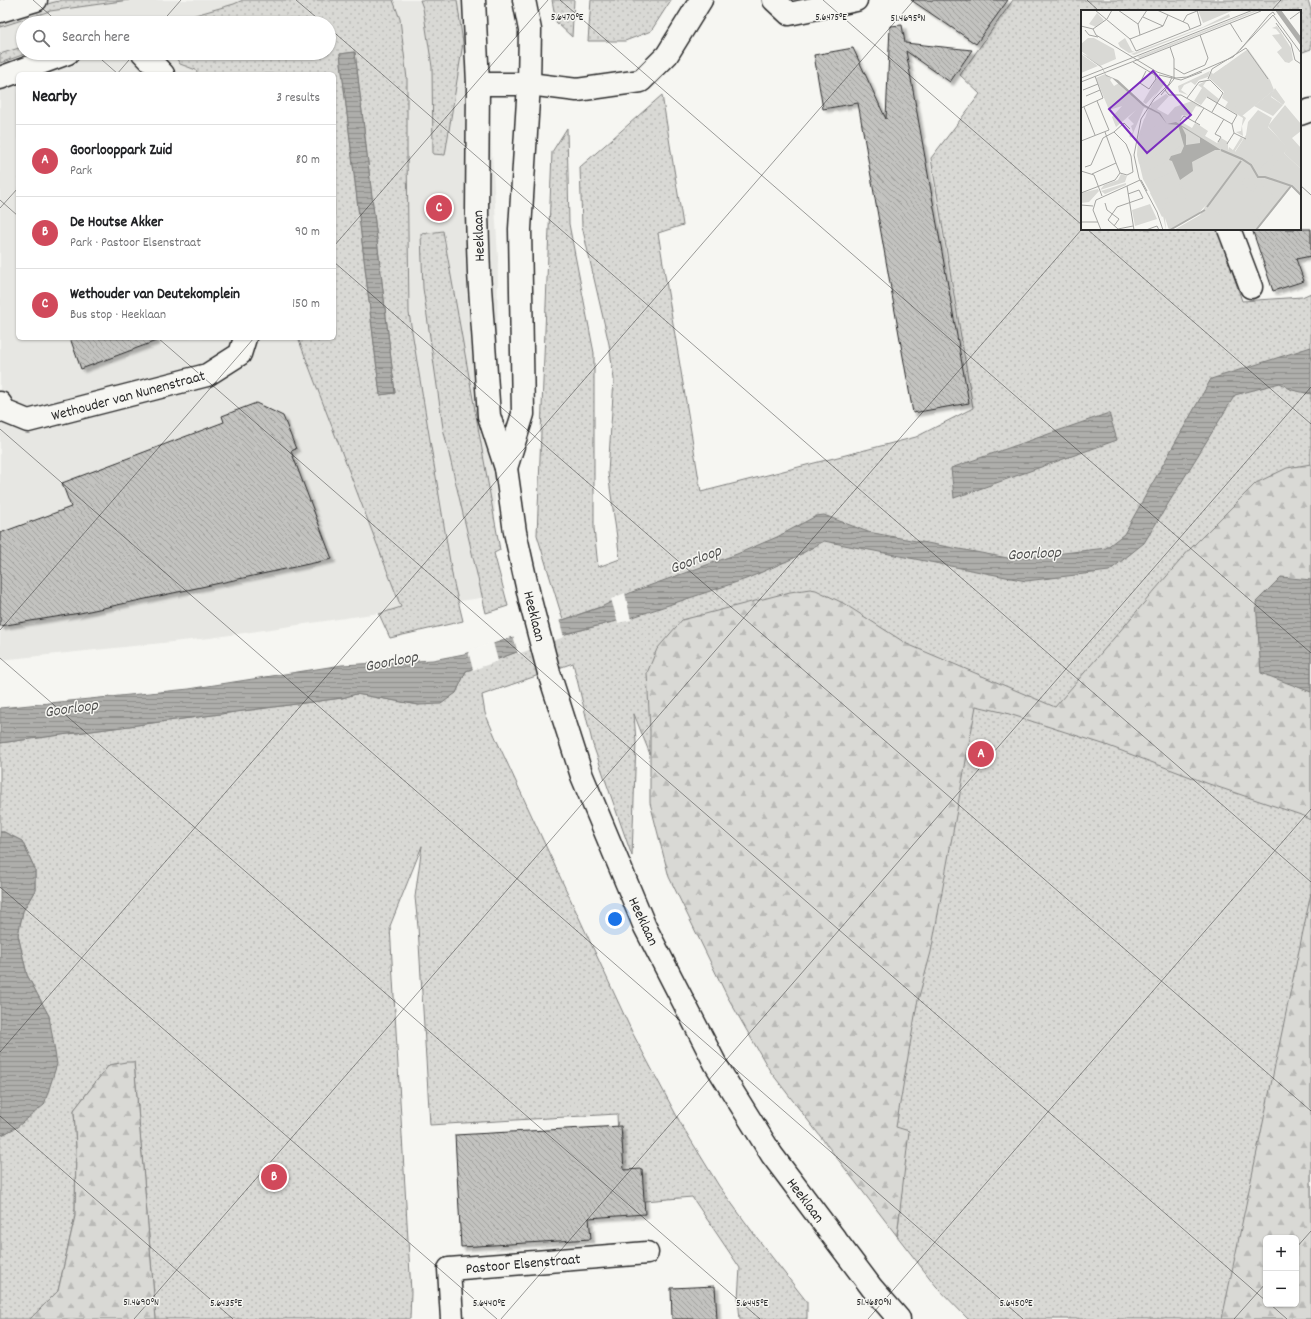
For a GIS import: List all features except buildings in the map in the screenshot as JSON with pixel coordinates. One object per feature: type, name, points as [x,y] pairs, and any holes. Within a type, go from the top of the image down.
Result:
[{"type":"main road","points":[[0,11],[36,0]]},
{"type":"main road","name":"Heeklaan","points":[[474,0],[478,84],[477,214],[479,273],[488,416],[506,468],[515,532],[530,600],[549,673],[582,776],[645,927],[716,1065],[772,1155],[872,1288],[899,1319]]},
{"type":"main road","name":"Heeklaan","points":[[506,468],[523,414],[520,229],[529,84],[530,30],[524,0]]},
{"type":"main road","points":[[478,84],[529,84],[576,90],[641,81],[667,55],[701,0]]},
{"type":"main road","points":[[774,0],[789,14],[856,0]]},
{"type":"main road","points":[[16,72],[49,60]]},
{"type":"main road","points":[[150,60],[161,72]]},
{"type":"main road","points":[[0,78],[16,72]]},
{"type":"main road","points":[[1301,114],[1311,110]]},
{"type":"main road","points":[[1229,230],[1251,287]]},
{"type":"main road","name":"Wethouder van Nunenstraat","points":[[0,403],[6,412],[28,421],[207,376],[240,354],[244,340]]},
{"type":"main road","name":"Pastoor Elsenstraat","points":[[452,1319],[449,1269],[647,1253]]},
{"type":"shaded area","points":[[0,0],[483,0],[498,257],[494,596],[210,638],[0,660]]},
{"type":"green space","points":[[63,0],[129,0],[50,11],[34,16],[16,16],[16,22],[0,27],[0,19]]},
{"type":"green space","points":[[243,0],[393,0],[400,19],[407,79],[409,313],[453,580],[463,621],[390,638],[379,614],[401,607],[299,340],[336,340],[336,72],[197,72],[196,70],[180,64],[177,60],[336,60],[336,16],[192,16]],"holes":[[[355,52],[395,393],[380,395],[340,54]]]},
{"type":"green space","points":[[420,0],[457,0],[463,43],[445,155],[433,154],[432,67],[423,8]]},
{"type":"green space","points":[[552,0],[574,0],[572,37],[556,22]]},
{"type":"green space","points":[[591,0],[671,0],[651,31],[625,41],[588,41]]},
{"type":"green space","points":[[1013,0],[1308,0],[1311,10],[1311,49],[1301,53],[1301,10],[1081,10],[1081,230],[1218,230],[1242,301],[1302,297],[1311,293],[1311,1319],[968,1319],[936,1286],[897,1236],[900,1211],[677,822],[634,714],[636,742],[632,856],[593,745],[573,663],[482,695],[485,713],[633,1034],[681,1124],[719,1186],[807,1302],[807,1319],[740,1319],[738,1299],[740,1268],[692,1197],[621,1203],[617,1114],[430,1125],[415,897],[422,846],[390,926],[411,1292],[410,1319],[156,1319],[134,1062],[109,1065],[74,1110],[76,1147],[75,1216],[58,1291],[30,1319],[0,1319],[0,1136],[17,1127],[49,1016],[27,975],[18,935],[23,911],[35,890],[35,869],[22,841],[4,832],[0,832],[0,743],[342,698],[356,694],[419,705],[456,693],[466,671],[565,634],[605,624],[600,607],[563,620],[537,535],[552,152],[567,128],[569,224],[594,353],[594,528],[598,567],[620,559],[608,473],[614,379],[609,344],[582,226],[580,167],[662,95],[683,225],[658,233],[701,492],[916,437],[973,408],[931,158],[980,94],[960,75]]},
{"type":"green space","points":[[16,49],[16,57],[0,63],[0,54]]},
{"type":"green space","points":[[443,231],[500,550],[494,553],[508,606],[486,613],[443,428],[423,288],[421,234]]},
{"type":"green space","points":[[1311,464],[1311,820],[1304,816],[1209,784],[1106,745],[1006,713],[976,706],[931,952],[917,1004],[896,1127],[909,1131],[897,1236],[770,1071],[727,996],[669,877],[650,803],[650,730],[647,673],[657,649],[682,620],[790,592],[810,589],[816,590],[843,603],[907,644],[1055,707],[1190,549],[1256,483],[1287,468]]},
{"type":"green space","points":[[1311,893],[1311,1319],[1222,1319]]},
{"type":"green space","points":[[134,1062],[156,1319],[30,1319],[58,1291],[75,1216],[76,1147],[74,1110],[109,1065]]},
{"type":"water","points":[[355,52],[395,393],[380,395],[340,54]]},
{"type":"water","name":"Goorloop","points":[[1311,347],[1311,394],[1292,390],[1280,383],[1235,395],[1144,543],[1109,571],[1026,581],[824,541],[794,558],[746,579],[633,617],[565,634],[466,671],[456,693],[441,704],[419,705],[356,694],[342,698],[0,743],[0,708],[189,689],[342,665],[433,660],[464,654],[601,607],[632,592],[737,554],[777,537],[816,516],[824,515],[868,532],[1013,559],[1106,548],[1124,534],[1211,379]]},
{"type":"water","points":[[1109,413],[1117,440],[954,498],[951,468]]},
{"type":"water","points":[[1281,577],[1311,580],[1311,692],[1261,673],[1256,602]]},
{"type":"water","points":[[0,832],[4,832],[22,841],[35,869],[35,890],[23,911],[18,935],[27,975],[49,1016],[57,1064],[44,1105],[17,1127],[0,1136]]},
{"type":"pier","points":[[625,593],[631,620],[618,623],[611,599]]},
{"type":"pier","points":[[559,619],[564,637],[518,654],[513,635]]},
{"type":"pier","points":[[493,642],[498,661],[473,670],[468,651]]},
{"type":"place","name":"Wethouder van Deutekomplein","points":[[439,208]]},
{"type":"place","name":"Goorlooppark Zuid","points":[[981,754]]},
{"type":"place","name":"De Houtse Akker","points":[[274,1177]]}]
